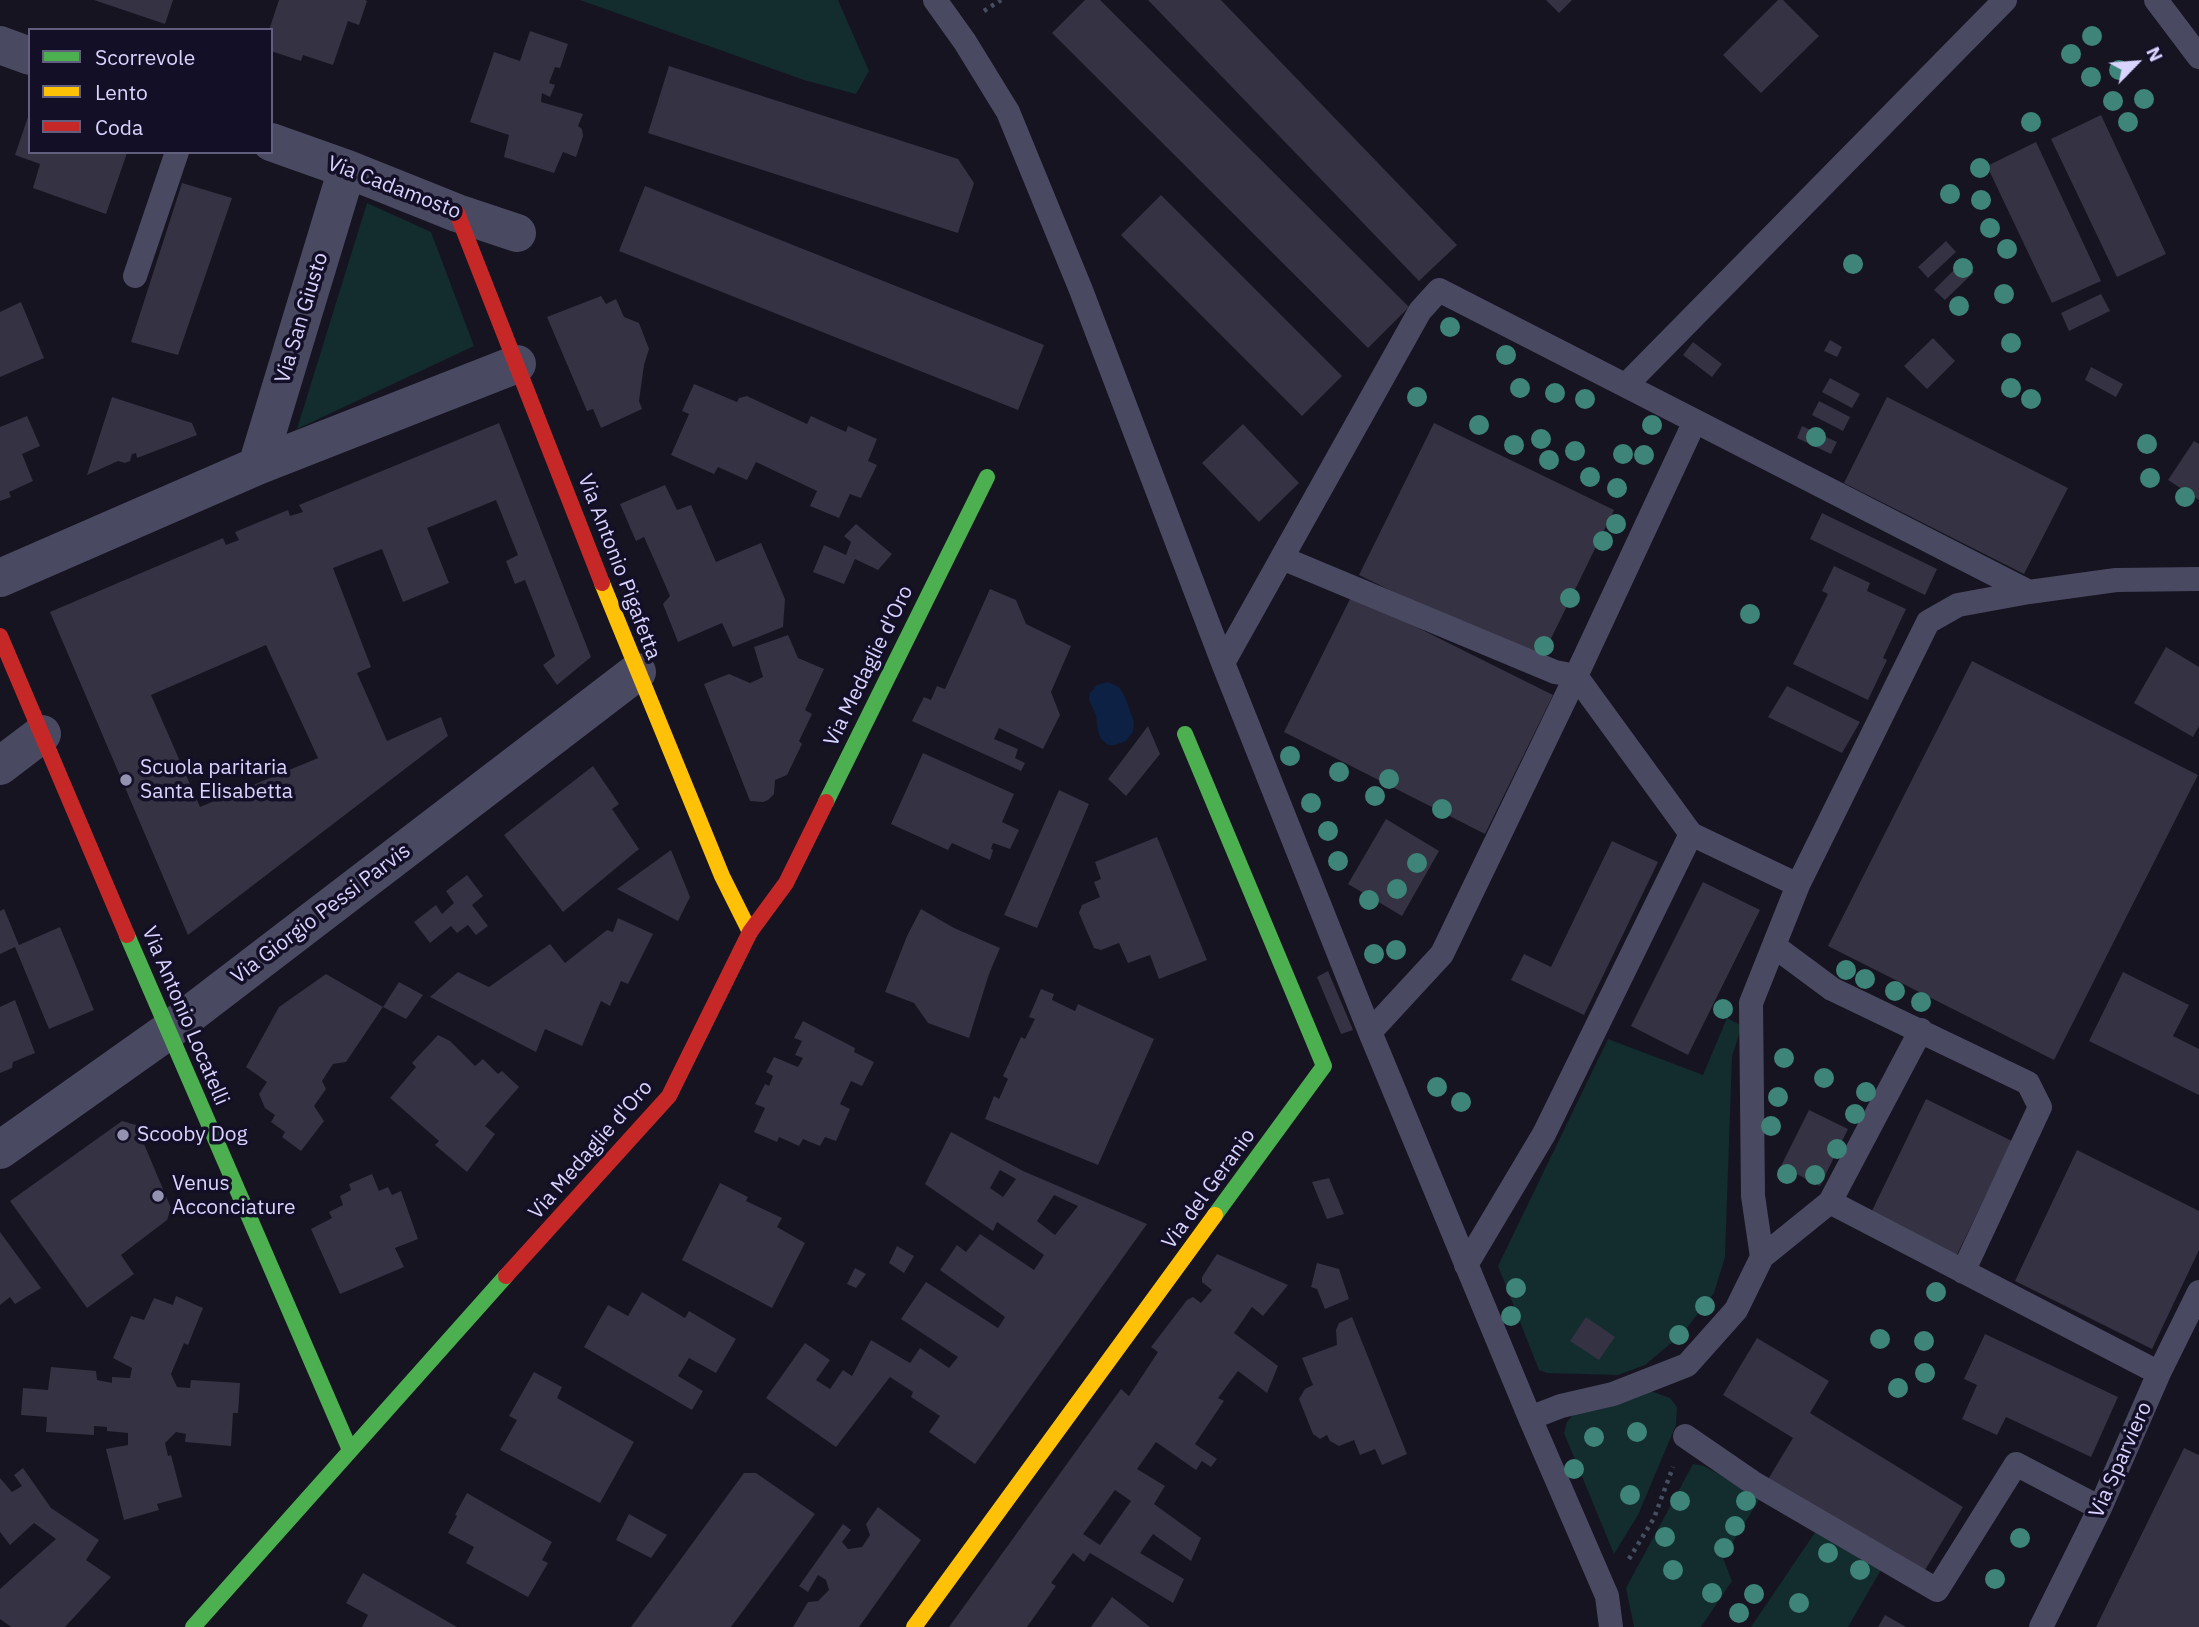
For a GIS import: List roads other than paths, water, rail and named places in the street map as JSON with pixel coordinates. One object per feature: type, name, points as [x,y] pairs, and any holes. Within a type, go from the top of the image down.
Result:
[{"type":"street","points":[[0,45],[28,55]]},
{"type":"street","name":"Via Cadamosto","points":[[273,143],[517,233]]},
{"type":"street","name":"Via San Giusto","points":[[257,466],[347,169]]},
{"type":"street","name":"Via Antonio Pigafetta","points":[[457,213],[637,672],[722,876],[750,932]]},
{"type":"street","points":[[0,578],[257,466],[517,364]]},
{"type":"street","name":"Via Medaglie d'Oro","points":[[194,1627],[349,1450],[669,1096],[750,932],[786,883],[986,477]]},
{"type":"street","name":"Via Antonio Locatelli","points":[[0,636],[349,1450]]},
{"type":"street","name":"Via Giorgio Pessi Parvis","points":[[0,1150],[168,1031],[637,672]]},
{"type":"street","points":[[0,766],[42,734]]},
{"type":"street","name":"Via del Geranio","points":[[914,1627],[1324,1066],[1185,734]]},
{"type":"lane","points":[[935,0],[965,42],[1008,112],[1081,290],[1223,663],[1370,1032],[1607,1596],[1611,1627]]},
{"type":"lane","points":[[1626,385],[2005,0]]},
{"type":"lane","points":[[2156,0],[2199,57]]},
{"type":"lane","points":[[135,276],[176,154]]},
{"type":"lane","points":[[1223,663],[1420,311],[1439,290],[2029,592]]},
{"type":"lane","points":[[1370,1032],[1441,954],[1576,676],[1695,421]]},
{"type":"lane","points":[[1282,558],[1555,672],[1576,676],[1691,834],[1798,885]]},
{"type":"lane","points":[[1762,1257],[1753,1196],[1751,1003],[1798,885],[1928,621],[1958,605],[2029,592],[2116,580],[2199,579]]},
{"type":"lane","points":[[1466,1265],[1544,1134],[1691,834]]},
{"type":"lane","points":[[1774,946],[1832,989],[2028,1083],[2040,1107],[1963,1272]]},
{"type":"lane","points":[[1530,1418],[1561,1406],[1613,1394],[1687,1365],[1736,1310],[1762,1257],[1830,1202],[1921,1030]]},
{"type":"lane","points":[[1830,1202],[2159,1373]]},
{"type":"lane","name":"Via Sparviero","points":[[2041,1627],[2100,1508],[2159,1373],[2199,1292]]},
{"type":"lane","points":[[1685,1436],[1752,1482],[1937,1590],[2015,1464],[2100,1508]]},
{"type":"water","points":[[1108,682],[1119,687],[1134,722],[1133,732],[1126,741],[1115,745],[1108,745],[1101,739],[1096,715],[1089,700],[1090,693],[1097,685]]},
{"type":"place","name":"Scuola paritaria Santa Elisabetta","points":[[126,780]]},
{"type":"place","name":"Scooby Dog","points":[[123,1135]]},
{"type":"place","name":"Venus Acconciature","points":[[158,1196]]}]
